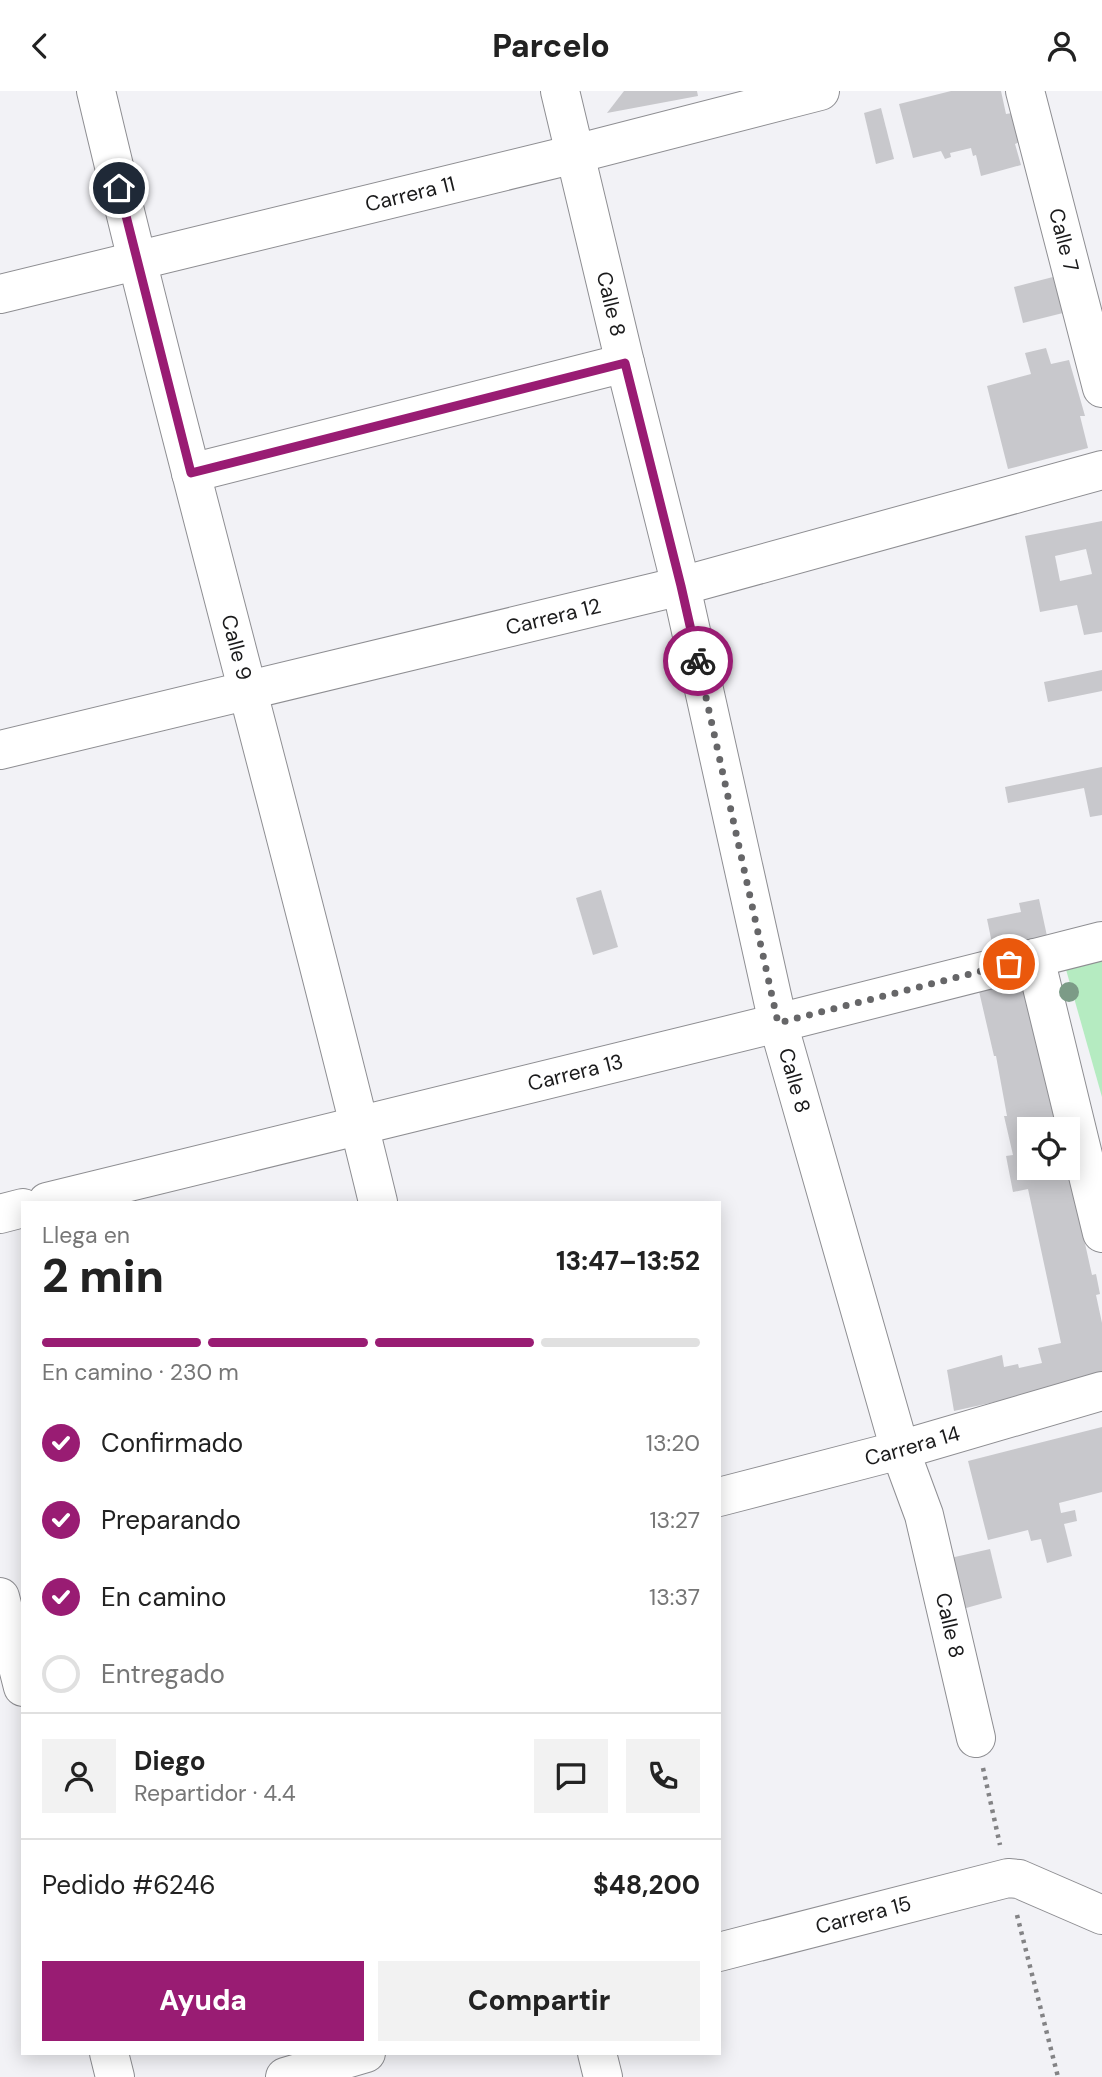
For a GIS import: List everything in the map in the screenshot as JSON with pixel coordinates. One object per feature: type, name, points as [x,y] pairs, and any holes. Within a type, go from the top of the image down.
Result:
[{"type":"street","name":"Calle 9","points":[[96,91],[136,261],[249,691],[378,1201]]},
{"type":"street","name":"Calle 8","points":[[560,91],[681,586],[778,1023],[900,1450],[924,1515],[976,1738]]},
{"type":"street","name":"Carrera 11","points":[[0,294],[575,154],[820,91]]},
{"type":"street","name":"Calle 7","points":[[1026,91],[1102,389]]},
{"type":"street","points":[[191,473],[625,363]]},
{"type":"street","name":"Carrera 12","points":[[0,750],[681,586],[1102,470]]},
{"type":"street","name":"Carrera 13","points":[[51,1201],[1102,941]]},
{"type":"street","points":[[1035,958],[1102,1233]]},
{"type":"street","points":[[0,1214],[21,1209]]},
{"type":"street","name":"Carrera 14","points":[[721,1496],[900,1450],[1102,1391]]},
{"type":"street","points":[[0,1597],[16,1677]]},
{"type":"street","name":"Carrera 15","points":[[721,1951],[1008,1878],[1019,1879],[1102,1915]]},
{"type":"street","points":[[110,2055],[115,2077]]},
{"type":"street","points":[[285,2077],[359,2055]]},
{"type":"street","points":[[598,2055],[603,2077]]},
{"type":"green space","points":[[1102,956],[1102,1097],[1065,966]]},
{"type":"building","points":[[624,91],[697,91],[698,96],[607,113]]},
{"type":"building","points":[[951,91],[1001,91],[1006,114],[1012,113],[1020,142],[1015,144],[1021,165],[981,176],[976,155],[973,156],[971,148],[950,153],[951,157],[945,159],[941,151],[913,158],[899,104]]},
{"type":"building","points":[[881,108],[894,159],[876,164],[864,113]]},
{"type":"building","points":[[1053,277],[1063,313],[1023,323],[1014,287]]},
{"type":"building","points":[[1046,348],[1051,364],[1069,360],[1085,416],[1080,416],[1088,448],[1008,469],[987,386],[1031,374],[1025,353]]},
{"type":"building","points":[[1102,521],[1102,632],[1084,635],[1077,605],[1040,612],[1025,536]],"holes":[[[1086,549],[1092,574],[1060,581],[1055,556]]]},
{"type":"building","points":[[1102,670],[1102,691],[1048,702],[1044,682]]},
{"type":"building","points":[[1102,767],[1102,815],[1090,817],[1084,788],[1008,803],[1005,787]]},
{"type":"building","points":[[601,890],[618,947],[593,955],[576,898]]},
{"type":"building","points":[[1039,899],[1047,936],[993,948],[987,919],[1021,912],[1019,903]]},
{"type":"building","points":[[1027,977],[1057,1117],[1017,1117],[1017,1180],[1071,1180],[1092,1275],[1096,1274],[1100,1294],[1096,1295],[1102,1323],[1102,1378],[954,1411],[947,1370],[1002,1355],[1004,1367],[1018,1364],[1019,1368],[1042,1363],[1038,1348],[1061,1343],[1028,1189],[1013,1192],[1006,1156],[1013,1155],[1004,1116],[1007,1116],[996,1056],[978,987]]},
{"type":"building","points":[[1102,1427],[1102,1492],[1059,1503],[1061,1513],[1075,1510],[1077,1521],[1064,1524],[1072,1556],[1047,1563],[1041,1539],[1031,1541],[1028,1530],[988,1540],[968,1461]]},
{"type":"building","points":[[990,1549],[1002,1598],[959,1610],[946,1559]]},
{"type":"way so far","points":[[698,661],[778,1023],[1009,964]]},
{"type":"route","points":[[119,188],[191,473],[625,363],[698,661]]}]
